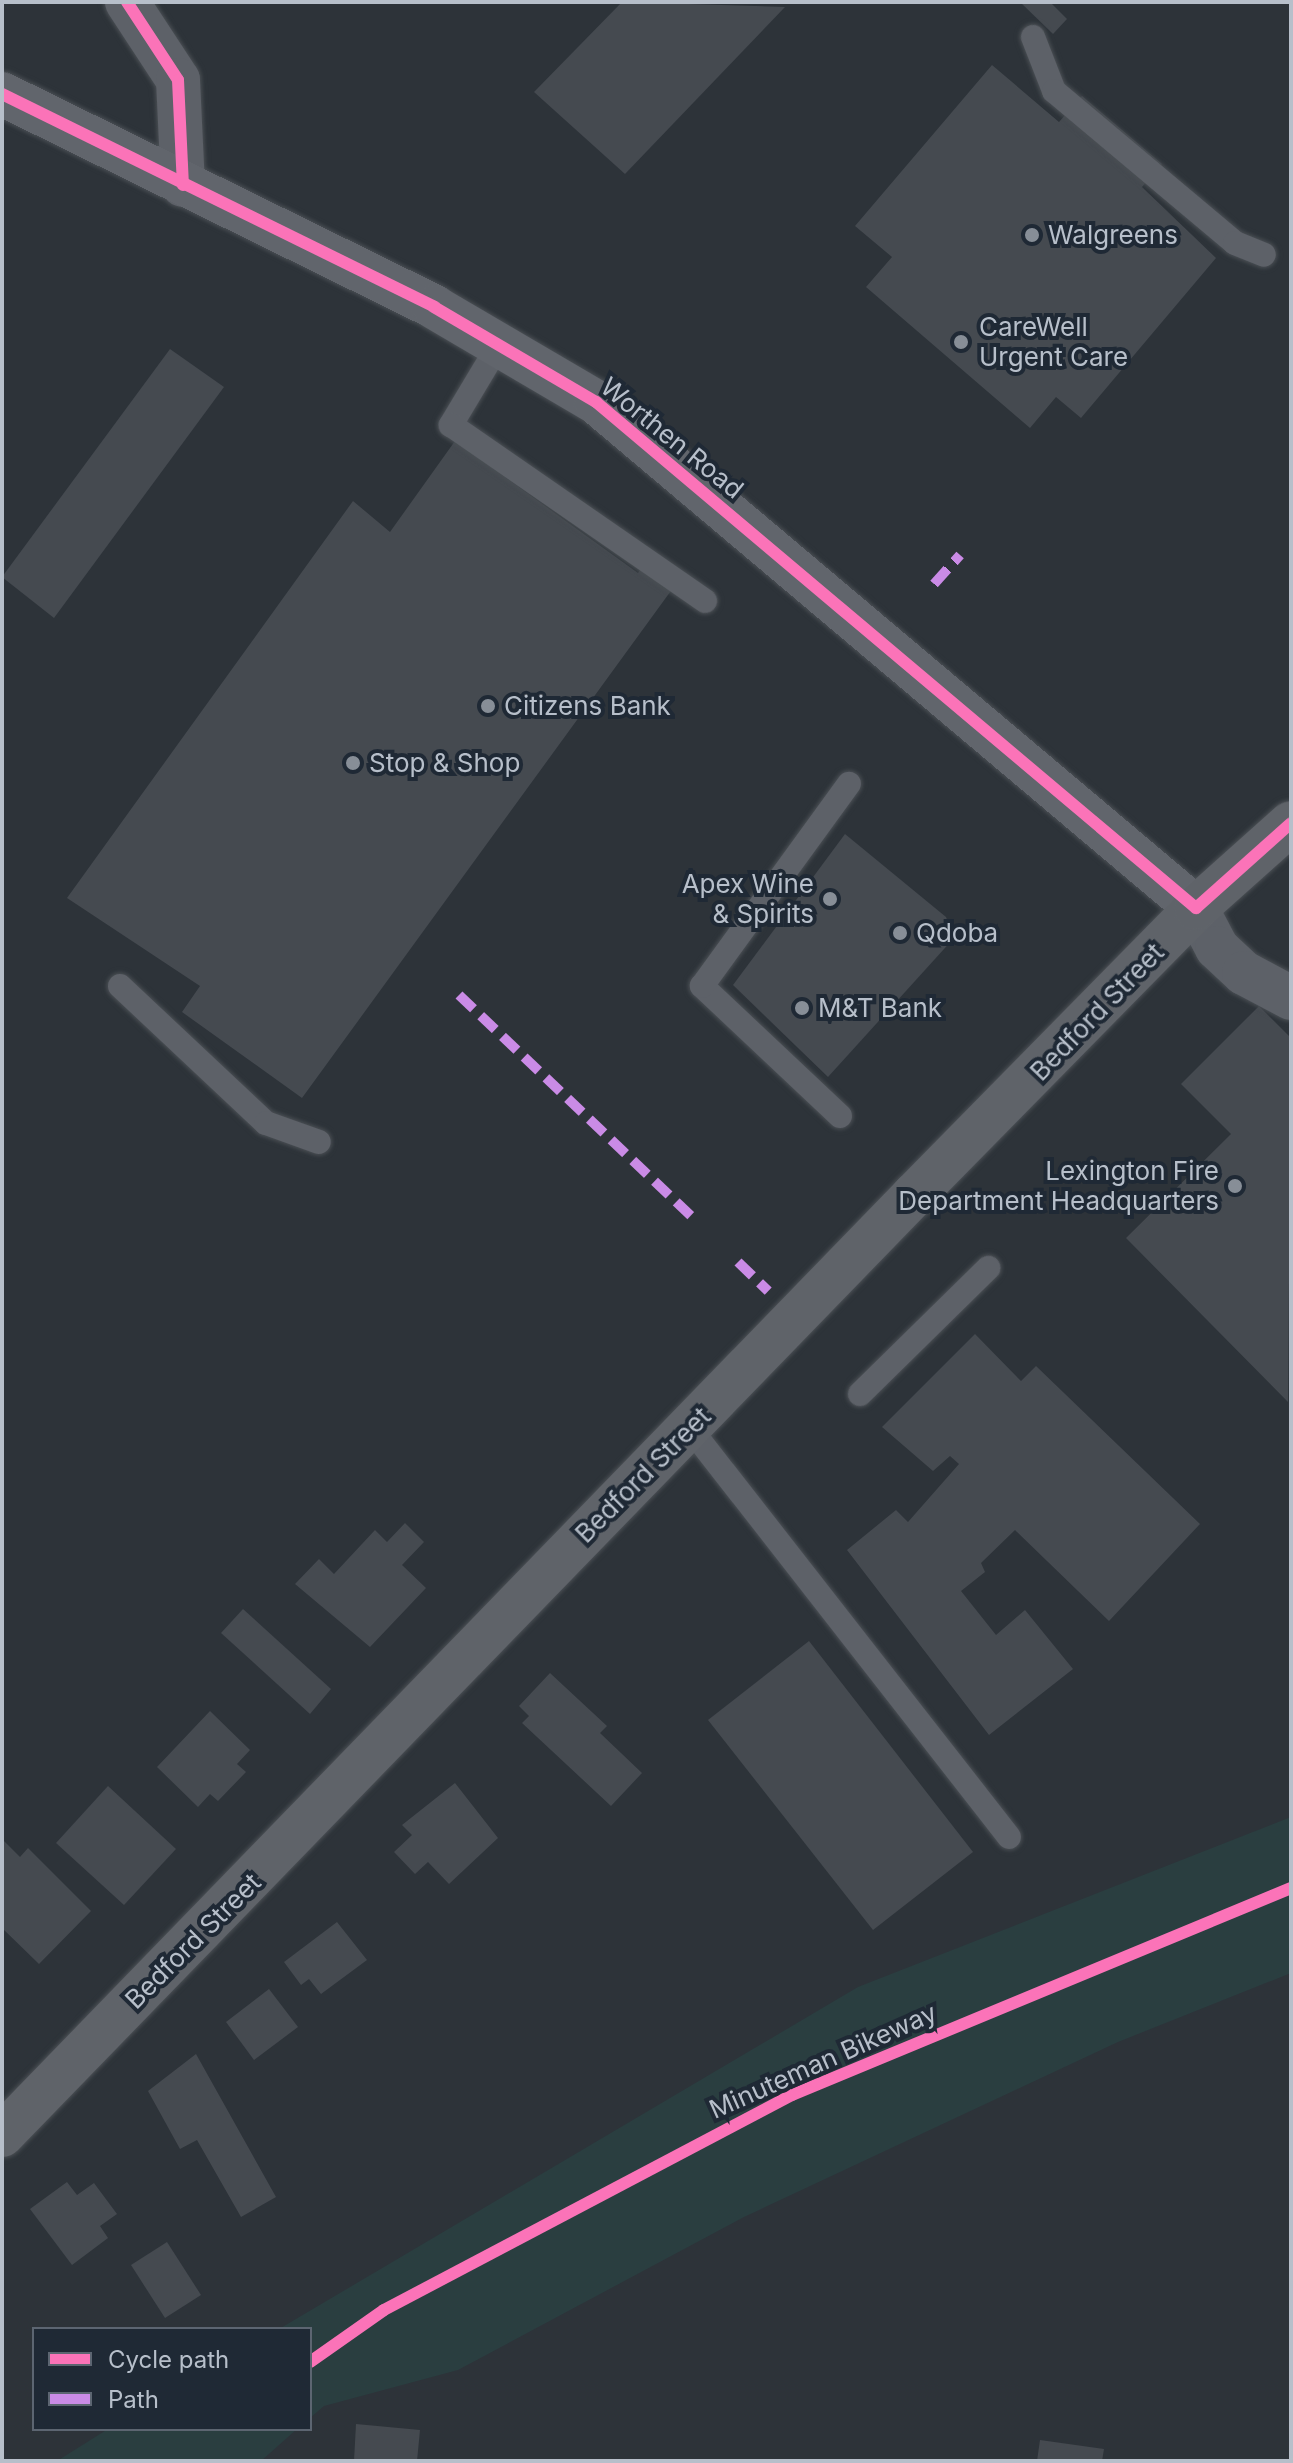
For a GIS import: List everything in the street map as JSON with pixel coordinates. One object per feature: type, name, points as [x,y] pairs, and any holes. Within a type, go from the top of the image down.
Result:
[{"type":"main road","name":"Worthen Road","points":[[2,94],[500,343],[645,438],[1196,908]]},
{"type":"main road","name":"Bedford Street","points":[[2,2135],[1196,908],[1291,823]]},
{"type":"street","points":[[127,2],[178,80],[183,185]]},
{"type":"street","points":[[1196,908],[1217,948],[1244,973],[1291,998]]},
{"type":"lane","points":[[1033,37],[1054,91],[1235,243],[1264,255]]},
{"type":"lane","points":[[500,343],[451,425],[705,601]]},
{"type":"lane","points":[[840,1116],[702,986],[849,784]]},
{"type":"lane","points":[[120,986],[266,1123],[319,1142]]},
{"type":"lane","points":[[860,1394],[988,1268]]},
{"type":"lane","points":[[689,1427],[1009,1837]]},
{"type":"green space","points":[[1291,1817],[1291,1973],[1118,2042],[744,2217],[458,2370],[324,2406],[312,2416],[312,2327],[282,2327],[858,1987]]},
{"type":"green space","points":[[105,2431],[295,2431],[261,2461],[57,2461]]},
{"type":"building","points":[[622,2],[785,7],[625,174],[534,92]]},
{"type":"building","points":[[1020,2],[1050,2],[1067,19],[1053,34]]},
{"type":"building","name":"Walgreens","points":[[992,65],[1059,122],[1082,96],[1162,164],[1142,187],[1216,258],[1081,418],[1056,397],[1030,428],[866,287],[892,257],[855,226]]},
{"type":"building","points":[[170,349],[224,387],[54,618],[2,577]]},
{"type":"building","name":"Stop & Shop","points":[[455,441],[638,573],[643,566],[673,588],[302,1098],[182,1012],[200,986],[67,898],[353,501],[390,532]]},
{"type":"building","points":[[845,834],[946,917],[954,938],[828,1077],[733,985]]},
{"type":"building","name":"Lexington Fire Department Headquarters","points":[[1259,1006],[1291,1038],[1288,1402],[1126,1238],[1231,1134],[1181,1084]]},
{"type":"building","points":[[975,1334],[1021,1381],[1036,1366],[1200,1524],[1109,1621],[1015,1530],[981,1563],[985,1572],[961,1591],[996,1635],[1025,1610],[1073,1669],[989,1735],[847,1550],[896,1510],[908,1522],[959,1464],[950,1456],[933,1471],[882,1427]]},
{"type":"building","points":[[405,1523],[424,1542],[402,1565],[426,1588],[370,1647],[295,1584],[319,1559],[334,1574],[375,1530],[387,1542]]},
{"type":"building","points":[[243,1609],[331,1689],[310,1714],[221,1633]]},
{"type":"building","points":[[809,1641],[973,1852],[873,1930],[708,1720]]},
{"type":"building","points":[[550,1673],[607,1726],[600,1733],[642,1773],[611,1806],[522,1723],[529,1716],[519,1706]]},
{"type":"building","points":[[210,1711],[250,1750],[237,1764],[246,1772],[218,1801],[210,1794],[198,1807],[157,1767]]},
{"type":"building","points":[[455,1783],[498,1838],[449,1884],[428,1862],[415,1874],[394,1852],[412,1835],[402,1825]]},
{"type":"building","points":[[108,1786],[176,1849],[124,1905],[56,1843]]},
{"type":"building","points":[[2,1839],[20,1857],[28,1848],[91,1911],[39,1964],[2,1928]]},
{"type":"building","points":[[337,1922],[367,1960],[321,1994],[309,1979],[301,1985],[284,1962]]},
{"type":"building","points":[[269,1989],[298,2027],[254,2060],[226,2022]]},
{"type":"building","points":[[196,2054],[276,2197],[241,2217],[197,2140],[180,2149],[148,2091]]},
{"type":"building","points":[[67,2182],[77,2195],[94,2183],[117,2214],[100,2226],[108,2238],[72,2265],[30,2209]]},
{"type":"building","points":[[167,2242],[201,2295],[165,2318],[131,2265]]},
{"type":"building","points":[[356,2424],[420,2430],[417,2461],[354,2461]]},
{"type":"building","points":[[1040,2440],[1104,2449],[1102,2461],[1037,2461]]},
{"type":"marked path","points":[[934,584],[960,555]]},
{"type":"marked path","points":[[459,995],[693,1218]]},
{"type":"marked path","points":[[738,1262],[768,1291]]},
{"type":"cycle path","points":[[127,2],[178,80],[183,185]]},
{"type":"cycle path","points":[[2,94],[434,307],[596,402],[1196,908],[1291,823]]},
{"type":"cycle path","name":"Minuteman Bikeway","points":[[312,2361],[384,2310],[792,2095],[1291,1888]]},
{"type":"place","name":"Walgreens","points":[[1032,235]]},
{"type":"place","name":"CareWell Urgent Care","points":[[961,342]]},
{"type":"place","name":"Citizens Bank","points":[[488,706]]},
{"type":"place","name":"Stop & Shop","points":[[353,763]]},
{"type":"place","name":"Apex Wine & Spirits","points":[[830,899]]},
{"type":"place","name":"Qdoba","points":[[900,933]]},
{"type":"place","name":"M&T Bank","points":[[802,1008]]},
{"type":"place","name":"Lexington Fire Department Headquarters","points":[[1235,1186]]}]
